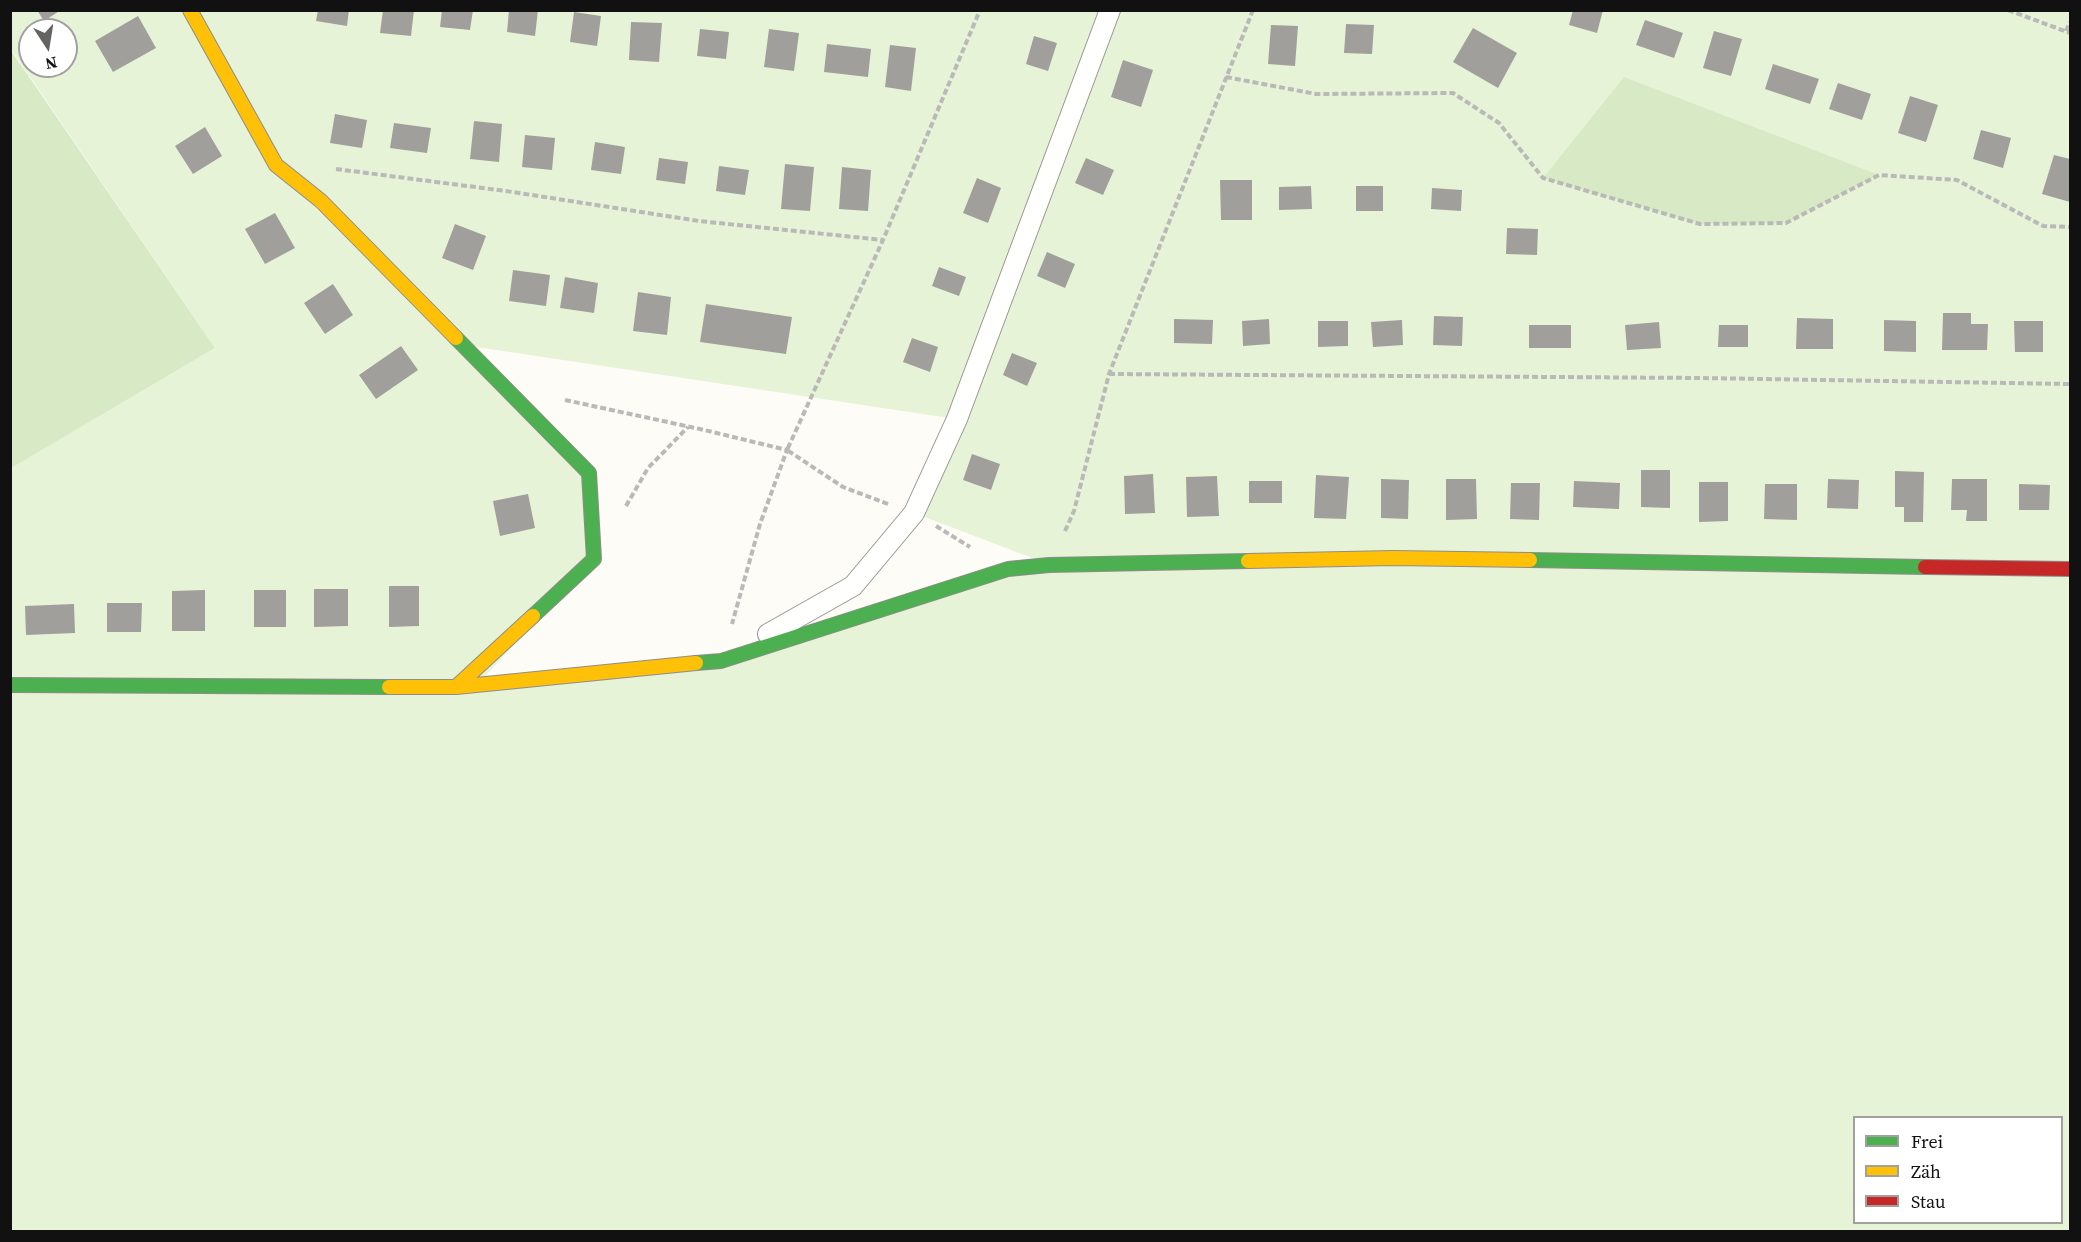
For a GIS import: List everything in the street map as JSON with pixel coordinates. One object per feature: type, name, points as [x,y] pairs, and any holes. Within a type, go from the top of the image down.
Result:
[{"type":"street","points":[[190,10],[276,165],[321,201],[589,473],[594,559],[456,687]]},
{"type":"street","points":[[10,686],[456,687],[721,661],[1008,569],[1049,565],[1393,558],[2070,569]]},
{"type":"lane","points":[[721,661],[853,586],[914,513],[957,419],[1110,10]]},
{"type":"path","points":[[721,661],[760,524],[787,450],[883,240],[980,10]]},
{"type":"path","points":[[1049,565],[1074,512],[1110,374],[1253,10]]},
{"type":"path","points":[[2008,10],[2068,32],[2070,22]]},
{"type":"path","points":[[1226,77],[1316,94],[1453,93],[1499,123],[1543,178],[1700,224],[1786,223],[1879,175],[1957,180],[2043,226],[2070,227]]},
{"type":"path","points":[[335,169],[506,190],[699,221],[883,240]]},
{"type":"path","points":[[1110,374],[1689,378],[2070,384]]},
{"type":"path","points":[[558,399],[787,450]]},
{"type":"path","points":[[624,508],[648,468],[688,427]]},
{"type":"green space","points":[[11,11],[2070,11],[2070,1231],[11,1231],[10,468],[215,348],[31,78],[78,78],[78,18],[18,18],[18,59],[11,49]],"holes":[[[463,345],[956,419],[914,513],[1048,564],[721,661],[475,687],[594,559],[589,473]]]},
{"type":"green space","points":[[10,49],[18,61],[18,78],[30,78],[215,348],[10,468]]},
{"type":"green space","points":[[1624,77],[1879,175],[1786,223],[1700,224],[1543,178]]},
{"type":"building","points":[[37,10],[61,10],[49,18],[42,18]]},
{"type":"building","points":[[318,10],[349,10],[347,26],[316,21]]},
{"type":"building","points":[[383,10],[414,10],[411,36],[380,33]]},
{"type":"building","points":[[442,10],[473,10],[470,30],[440,27]]},
{"type":"building","points":[[509,10],[538,10],[535,36],[507,32]]},
{"type":"building","points":[[1573,10],[1603,10],[1597,33],[1569,25]]},
{"type":"building","points":[[574,12],[601,16],[597,46],[570,42]]},
{"type":"building","points":[[138,16],[156,48],[113,72],[95,41]]},
{"type":"building","points":[[1645,20],[1683,33],[1674,58],[1636,45]]},
{"type":"building","points":[[631,22],[662,23],[659,62],[629,60]]},
{"type":"building","points":[[1346,24],[1374,25],[1372,54],[1344,53]]},
{"type":"building","points":[[1271,25],[1298,26],[1295,66],[1268,64]]},
{"type":"building","points":[[1473,28],[1517,53],[1498,88],[1453,62]]},
{"type":"building","points":[[700,29],[729,32],[726,59],[697,56]]},
{"type":"building","points":[[769,29],[799,33],[794,71],[764,67]]},
{"type":"building","points":[[1714,31],[1742,39],[1731,76],[1703,68]]},
{"type":"building","points":[[1034,36],[1057,43],[1048,71],[1026,64]]},
{"type":"building","points":[[827,44],[871,49],[868,77],[824,72]]},
{"type":"building","points":[[890,45],[916,48],[911,91],[885,87]]},
{"type":"building","points":[[1123,60],[1153,70],[1141,107],[1111,97]]},
{"type":"building","points":[[1773,64],[1819,79],[1810,104],[1765,89]]},
{"type":"building","points":[[1838,83],[1871,94],[1862,120],[1829,109]]},
{"type":"building","points":[[1910,96],[1938,105],[1926,142],[1898,133]]},
{"type":"building","points":[[335,114],[367,120],[362,148],[330,143]]},
{"type":"building","points":[[474,121],[502,124],[499,162],[470,159]]},
{"type":"building","points":[[394,123],[431,128],[427,153],[390,148]]},
{"type":"building","points":[[205,127],[222,156],[193,174],[175,146]]},
{"type":"building","points":[[1981,130],[2011,138],[2003,168],[1973,159]]},
{"type":"building","points":[[525,135],[555,138],[552,170],[522,167]]},
{"type":"building","points":[[595,142],[625,147],[621,174],[591,170]]},
{"type":"building","points":[[2054,155],[2070,159],[2070,202],[2042,194]]},
{"type":"building","points":[[659,158],[688,162],[685,184],[656,180]]},
{"type":"building","points":[[1086,158],[1114,170],[1103,195],[1075,183]]},
{"type":"building","points":[[785,164],[814,167],[810,211],[781,209]]},
{"type":"building","points":[[719,166],[749,170],[745,195],[716,191]]},
{"type":"building","points":[[842,167],[871,170],[868,211],[839,209]]},
{"type":"building","points":[[977,178],[1001,188],[988,223],[963,213]]},
{"type":"building","points":[[1220,180],[1252,180],[1252,220],[1221,220]]},
{"type":"building","points":[[1311,186],[1312,209],[1279,210],[1279,187]]},
{"type":"building","points":[[1356,186],[1383,186],[1383,211],[1356,211]]},
{"type":"building","points":[[1432,188],[1462,190],[1461,211],[1431,209]]},
{"type":"building","points":[[275,213],[295,248],[265,264],[245,229]]},
{"type":"building","points":[[455,224],[486,236],[473,270],[442,258]]},
{"type":"building","points":[[1507,228],[1538,229],[1537,255],[1506,254]]},
{"type":"building","points":[[1047,252],[1075,264],[1065,288],[1037,276]]},
{"type":"building","points":[[939,267],[966,277],[959,296],[932,286]]},
{"type":"building","points":[[513,270],[550,275],[546,306],[509,301]]},
{"type":"building","points":[[565,277],[598,283],[594,313],[560,308]]},
{"type":"building","points":[[333,284],[353,315],[325,334],[304,303]]},
{"type":"building","points":[[638,292],[671,297],[667,335],[633,331]]},
{"type":"building","points":[[706,304],[792,317],[786,354],[700,342]]},
{"type":"building","points":[[1943,313],[1971,313],[1971,324],[1988,324],[1987,350],[1942,350]]},
{"type":"building","points":[[1434,316],[1463,317],[1462,346],[1433,345]]},
{"type":"building","points":[[1797,318],[1833,319],[1833,349],[1796,349]]},
{"type":"building","points":[[1174,319],[1213,320],[1212,344],[1174,343]]},
{"type":"building","points":[[1269,319],[1270,344],[1243,346],[1242,321]]},
{"type":"building","points":[[1402,320],[1403,345],[1373,347],[1371,322]]},
{"type":"building","points":[[1884,320],[1916,321],[1916,352],[1884,351]]},
{"type":"building","points":[[1318,321],[1348,321],[1348,346],[1318,347]]},
{"type":"building","points":[[2014,321],[2043,321],[2043,352],[2015,352]]},
{"type":"building","points":[[1659,322],[1661,348],[1627,350],[1625,325]]},
{"type":"building","points":[[1529,325],[1571,325],[1571,348],[1529,348]]},
{"type":"building","points":[[1719,325],[1748,325],[1748,347],[1718,347]]},
{"type":"building","points":[[912,338],[938,347],[930,372],[903,362]]},
{"type":"building","points":[[401,346],[418,370],[376,399],[359,375]]},
{"type":"building","points":[[1012,353],[1037,363],[1027,386],[1003,375]]},
{"type":"building","points":[[972,454],[1000,464],[991,490],[963,480]]},
{"type":"building","points":[[1641,470],[1670,470],[1670,508],[1641,507]]},
{"type":"building","points":[[1895,471],[1924,472],[1923,522],[1904,522],[1904,507],[1895,507]]},
{"type":"building","points":[[1153,474],[1155,513],[1125,514],[1124,476]]},
{"type":"building","points":[[1316,475],[1349,477],[1346,519],[1314,518]]},
{"type":"building","points":[[1217,476],[1219,516],[1187,517],[1186,477]]},
{"type":"building","points":[[1381,479],[1409,480],[1408,519],[1381,518]]},
{"type":"building","points":[[1446,479],[1476,479],[1477,519],[1446,520]]},
{"type":"building","points":[[1828,479],[1859,480],[1858,509],[1827,508]]},
{"type":"building","points":[[1952,479],[1987,479],[1987,521],[1966,521],[1967,510],[1951,510]]},
{"type":"building","points":[[1249,481],[1282,481],[1282,503],[1249,503]]},
{"type":"building","points":[[1574,481],[1620,483],[1619,509],[1573,507]]},
{"type":"building","points":[[1699,482],[1728,482],[1728,521],[1699,522]]},
{"type":"building","points":[[1511,483],[1540,483],[1539,520],[1510,519]]},
{"type":"building","points":[[1765,484],[1797,484],[1797,520],[1764,519]]},
{"type":"building","points":[[2019,484],[2050,485],[2049,510],[2019,510]]},
{"type":"building","points":[[528,494],[535,528],[500,536],[493,501]]},
{"type":"building","points":[[389,586],[419,586],[419,626],[389,627]]},
{"type":"building","points":[[314,589],[348,589],[348,626],[314,627]]},
{"type":"building","points":[[205,590],[205,631],[172,631],[172,591]]},
{"type":"building","points":[[254,590],[286,590],[286,627],[254,627]]},
{"type":"building","points":[[107,603],[142,603],[141,632],[107,632]]},
{"type":"building","points":[[74,604],[75,633],[26,635],[25,606]]},
{"type":"traffic: fast","points":[[456,338],[589,473],[594,559],[533,616]]},
{"type":"traffic: fast","points":[[1530,560],[1925,567]]},
{"type":"traffic: fast","points":[[696,663],[721,661],[1008,569],[1049,565],[1248,561]]},
{"type":"traffic: fast","points":[[10,685],[389,687]]},
{"type":"traffic: slow","points":[[190,10],[276,165],[321,201],[456,338]]},
{"type":"traffic: slow","points":[[1248,561],[1393,558],[1530,560]]},
{"type":"traffic: slow","points":[[456,687],[533,616]]},
{"type":"traffic: slow","points":[[389,687],[456,687],[696,663]]},
{"type":"traffic: jam","points":[[1925,567],[2070,569]]}]
